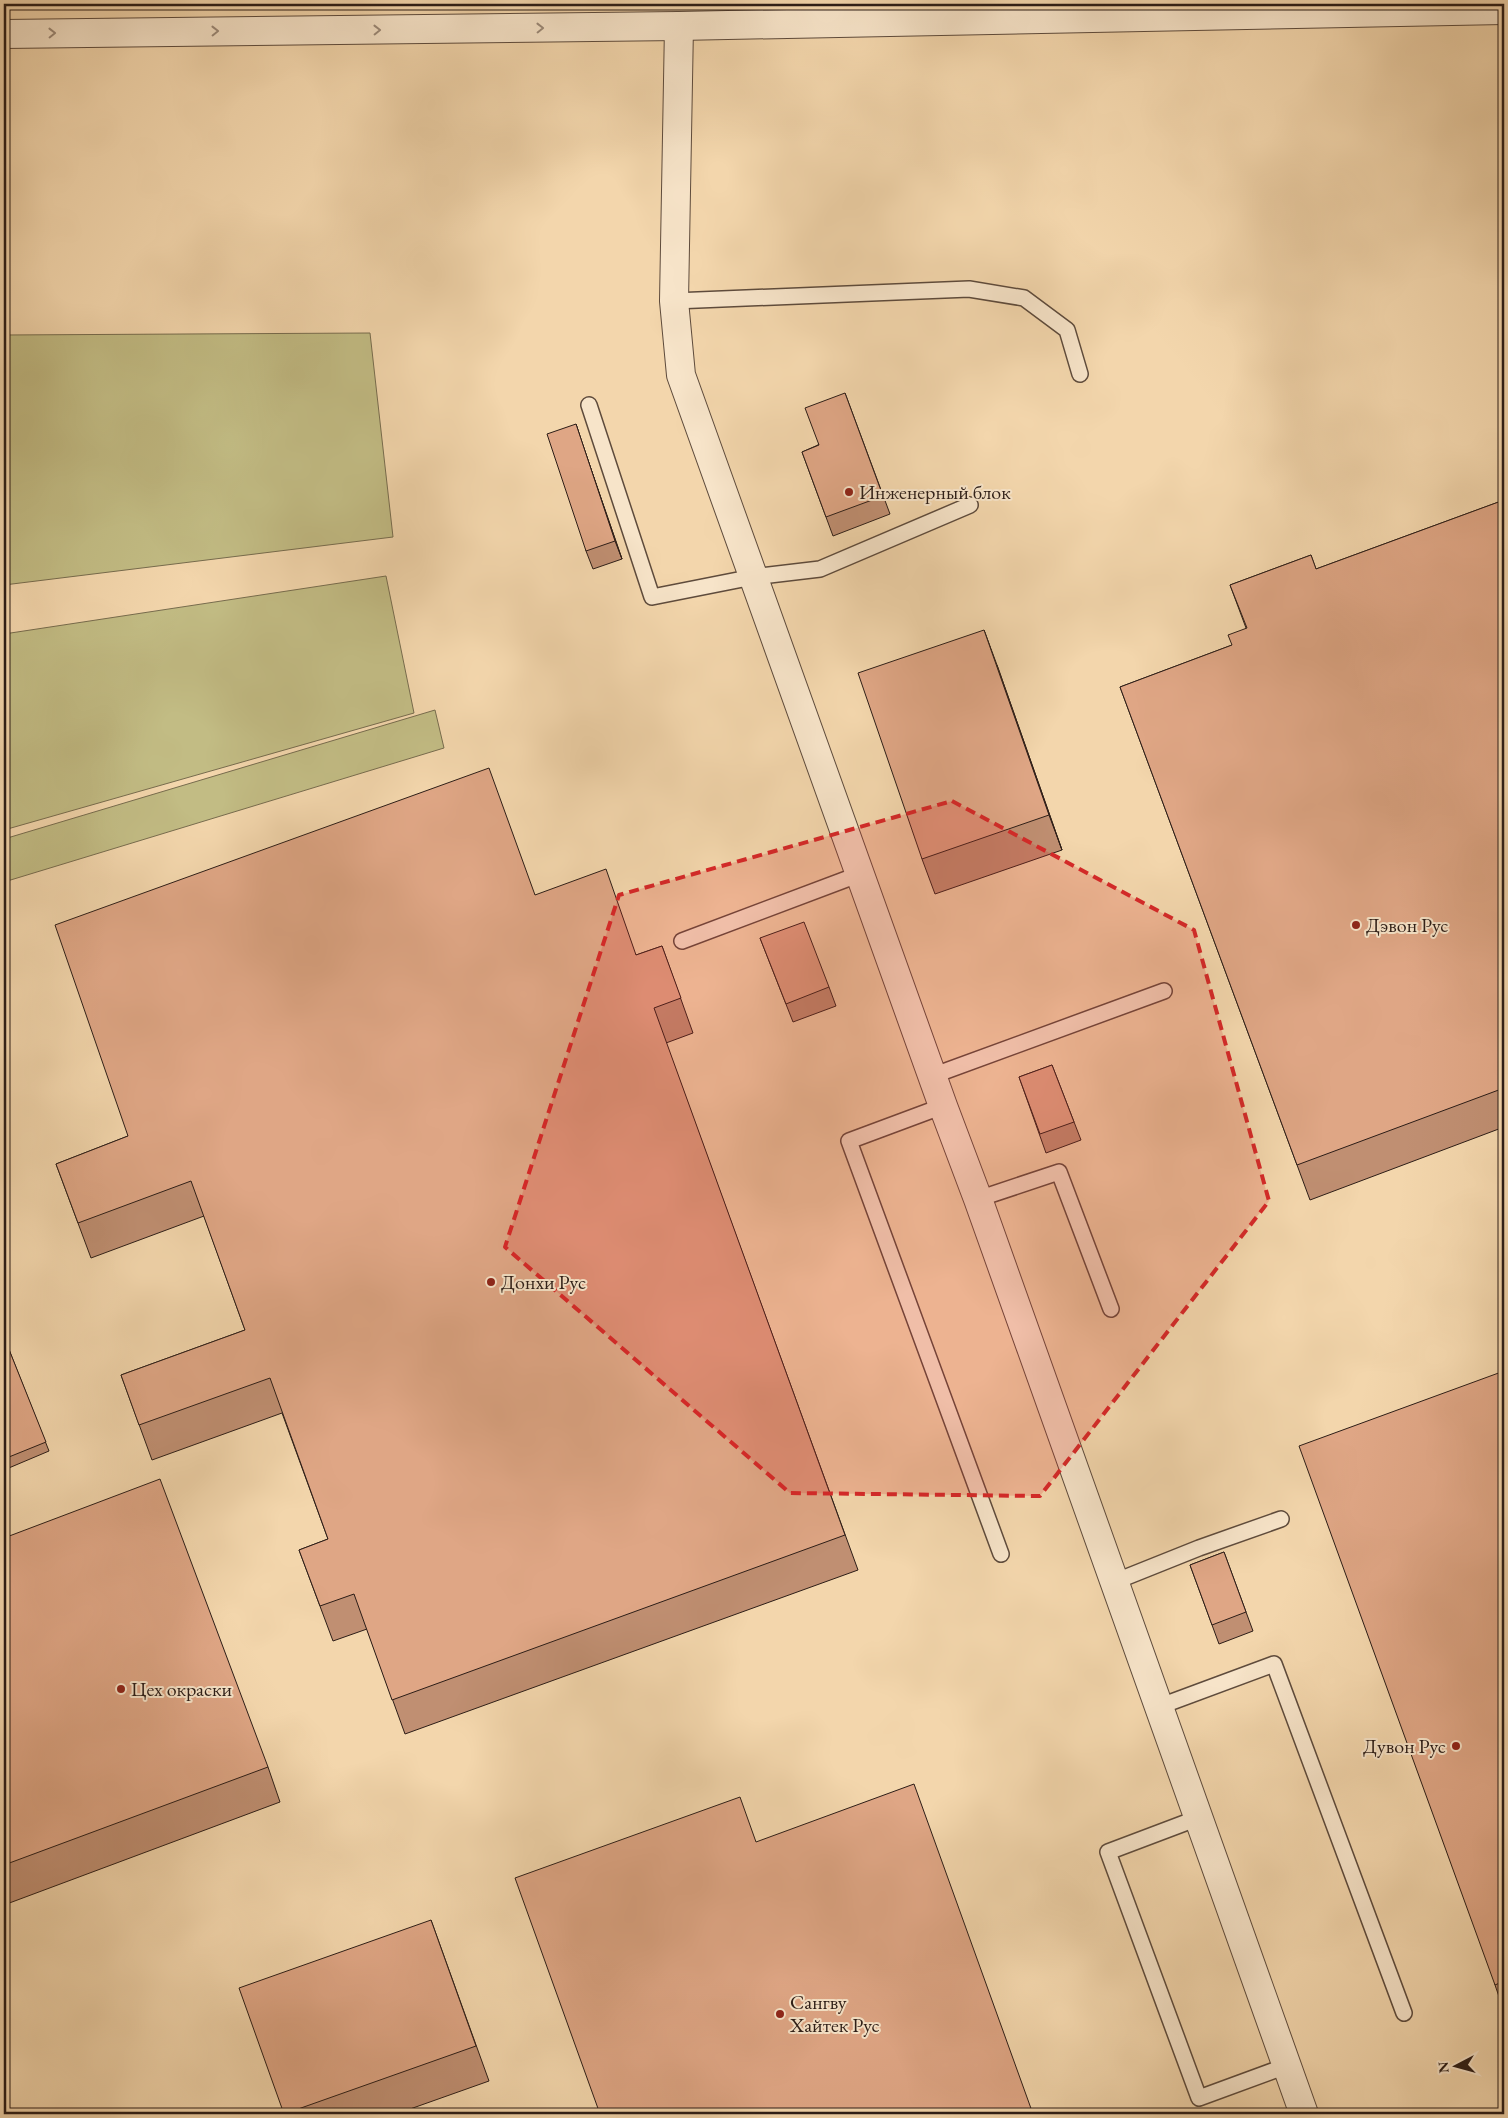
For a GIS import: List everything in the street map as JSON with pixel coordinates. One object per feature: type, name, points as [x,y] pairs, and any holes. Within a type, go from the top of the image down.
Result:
[{"type":"street","points":[[4,34],[680,26],[1504,10]]},
{"type":"street","points":[[680,26],[674,301],[681,375],[932,1076],[978,1199],[1304,2114]]},
{"type":"lane","points":[[674,301],[969,289],[1024,298],[1067,330],[1080,374]]},
{"type":"lane","points":[[589,405],[652,597],[753,577],[820,569],[970,505]]},
{"type":"lane","points":[[682,940],[860,874]]},
{"type":"lane","points":[[932,1076],[1164,991]]},
{"type":"lane","points":[[943,1106],[850,1140],[1002,1554]]},
{"type":"lane","points":[[978,1199],[1059,1172],[1111,1309]]},
{"type":"lane","points":[[1114,1582],[1198,1548],[1281,1519]]},
{"type":"lane","points":[[1158,1707],[1274,1664],[1404,2014]]},
{"type":"lane","points":[[1198,1818],[1108,1852],[1199,2098],[1286,2066]]},
{"type":"highlighted area","points":[[952,801],[1194,930],[1269,1201],[1040,1496],[790,1493],[505,1247],[619,895]]},
{"type":"shaded area","points":[[370,333],[393,537],[4,585],[4,335]]},
{"type":"shaded area","points":[[386,576],[414,713],[4,830],[4,634]]},
{"type":"shaded area","points":[[435,710],[444,748],[4,882],[4,839]]},
{"type":"building","name":"Инженерный блок","points":[[845,393],[883,496],[826,517],[802,452],[819,445],[805,408]]},
{"type":"building","points":[[576,424],[615,541],[586,551],[547,434]]},
{"type":"building","name":"Дэвон Рус","points":[[1504,500],[1504,1088],[1297,1165],[1120,687],[1232,645],[1228,635],[1247,628],[1230,585],[1311,555],[1316,569]]},
{"type":"building","points":[[984,630],[1049,815],[922,859],[858,673]]},
{"type":"building","name":"Донхи Рус","points":[[489,768],[535,895],[606,869],[636,955],[662,946],[681,998],[654,1008],[845,1535],[392,1700],[354,1594],[320,1606],[299,1550],[328,1539],[270,1378],[139,1425],[121,1375],[245,1330],[191,1181],[78,1223],[56,1164],[128,1136],[55,925]]},
{"type":"building","points":[[804,922],[829,987],[786,1004],[760,938]]},
{"type":"building","points":[[1052,1065],[1074,1122],[1040,1134],[1019,1077]]},
{"type":"building","points":[[4,1337],[46,1442],[4,1459]]},
{"type":"building","name":"Дувон Рус","points":[[1504,1371],[1504,1981],[1495,1985],[1299,1446]]},
{"type":"building","name":"Цех окраски","points":[[160,1479],[268,1767],[4,1865],[4,1538]]},
{"type":"building","points":[[1224,1552],[1246,1612],[1212,1625],[1190,1565]]},
{"type":"building","name":"Сангву Хайтек Рус","points":[[914,1784],[1033,2114],[600,2114],[515,1878],[740,1797],[756,1842]]},
{"type":"building","points":[[431,1920],[476,2046],[284,2114],[239,1988]]},
{"type":"place","name":"Инженерный блок","points":[[849,492]]},
{"type":"place","name":"Дэвон Рус","points":[[1356,925]]},
{"type":"place","name":"Донхи Рус","points":[[491,1282]]},
{"type":"place","name":"Цех окраски","points":[[121,1689]]},
{"type":"place","name":"Дувон Рус","points":[[1456,1746]]},
{"type":"place","name":"Сангву Хайтек Рус","points":[[780,2014]]}]
